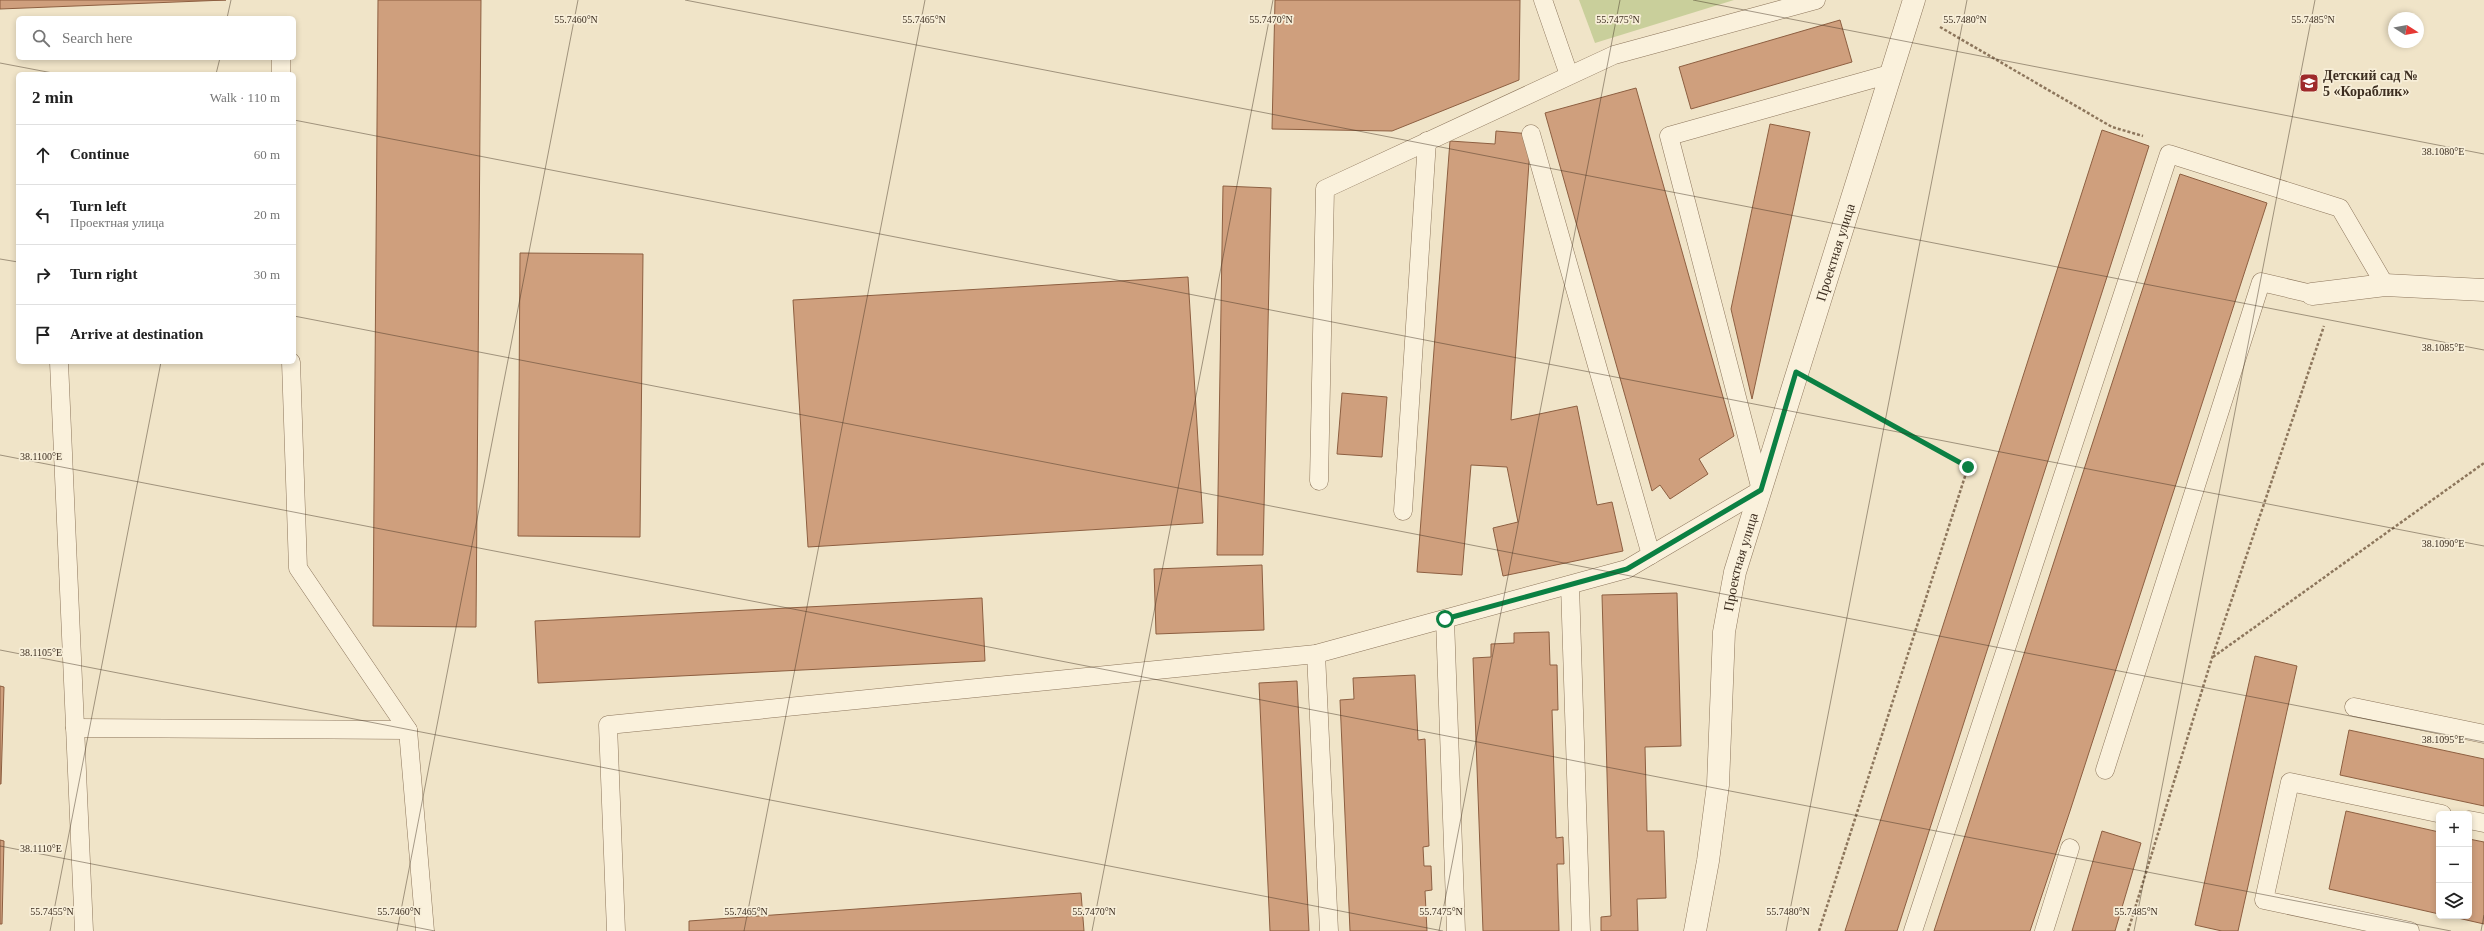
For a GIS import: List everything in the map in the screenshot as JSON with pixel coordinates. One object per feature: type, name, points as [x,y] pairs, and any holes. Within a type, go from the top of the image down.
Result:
[{"type":"street","name":"Проектная улица","points":[[1695,931],[1708,861],[1718,785],[1724,632],[1735,572],[1796,372],[1912,5]]},
{"type":"street","points":[[2312,294],[2385,285],[2484,290]]},
{"type":"lane","points":[[1543,0],[1569,75]]},
{"type":"lane","points":[[1319,481],[1325,189],[1614,55],[1816,0]]},
{"type":"lane","points":[[281,60],[281,72]]},
{"type":"lane","points":[[616,931],[608,725],[1316,654],[1627,569],[1761,490],[1669,136],[1890,74]]},
{"type":"lane","points":[[1532,134],[1651,555]]},
{"type":"lane","points":[[1403,512],[1427,141]]},
{"type":"lane","points":[[1913,931],[2169,154],[2340,208],[2385,285]]},
{"type":"lane","points":[[2105,770],[2260,282],[2312,294]]},
{"type":"lane","points":[[59,364],[84,931]]},
{"type":"lane","points":[[291,364],[298,568],[408,730],[425,931]]},
{"type":"lane","points":[[1570,585],[1581,931]]},
{"type":"lane","points":[[1445,619],[1456,931]]},
{"type":"lane","points":[[1316,654],[1329,931]]},
{"type":"lane","points":[[2354,707],[2484,734]]},
{"type":"lane","points":[[75,728],[408,730]]},
{"type":"lane","points":[[2410,931],[2264,900],[2290,782],[2436,813]]},
{"type":"lane","points":[[2472,821],[2484,823]]},
{"type":"lane","points":[[2044,931],[2070,848]]},
{"type":"path","points":[[1912,5],[2112,127],[2153,138],[2169,154]]},
{"type":"path","points":[[2128,931],[2212,658],[2336,292]]},
{"type":"path","points":[[1796,372],[1968,467],[1819,931]]},
{"type":"path","points":[[2212,658],[2484,463]]},
{"type":"green space","points":[[1579,0],[1734,0],[1595,43]]},
{"type":"building","points":[[0,0],[226,0],[0,9]]},
{"type":"building","points":[[378,0],[481,0],[476,627],[373,626]]},
{"type":"building","points":[[1275,0],[1520,0],[1519,80],[1392,131],[1272,129]]},
{"type":"building","points":[[1840,20],[1852,62],[1691,109],[1679,67]]},
{"type":"building","points":[[1636,88],[1734,436],[1699,459],[1708,474],[1670,499],[1660,485],[1652,491],[1545,113]]},
{"type":"building","points":[[1770,124],[1810,132],[1752,399],[1731,309]]},
{"type":"building","points":[[2102,130],[2149,146],[1897,931],[1845,931]]},
{"type":"building","points":[[1496,131],[1531,134],[1511,420],[1577,406],[1597,505],[1612,502],[1623,551],[1503,576],[1493,528],[1518,522],[1507,467],[1471,465],[1462,575],[1417,572],[1450,141],[1495,144]]},
{"type":"building","points":[[2180,174],[2267,203],[2070,811],[2030,931],[1934,931]]},
{"type":"building","points":[[1223,186],[1271,188],[1263,555],[1217,555]]},
{"type":"building","points":[[520,253],[643,254],[640,537],[518,536]]},
{"type":"building","points":[[1188,277],[1203,523],[808,547],[793,300]]},
{"type":"building","points":[[1342,393],[1387,397],[1382,457],[1337,454]]},
{"type":"building","points":[[1262,565],[1264,630],[1156,634],[1154,569]]},
{"type":"building","points":[[1677,593],[1681,746],[1645,747],[1647,831],[1664,831],[1666,898],[1637,899],[1638,931],[1601,931],[1601,917],[1611,916],[1602,595]]},
{"type":"building","points":[[982,598],[985,661],[538,683],[535,621]]},
{"type":"building","points":[[1549,632],[1550,665],[1557,665],[1558,710],[1552,710],[1556,838],[1563,837],[1564,864],[1557,864],[1559,931],[1483,931],[1473,658],[1491,657],[1491,644],[1514,643],[1514,633]]},
{"type":"building","points":[[2255,656],[2297,666],[2238,931],[2222,931],[2195,925]]},
{"type":"building","points":[[1415,675],[1418,740],[1425,739],[1429,846],[1423,847],[1424,866],[1431,866],[1432,890],[1425,891],[1427,931],[1350,931],[1340,700],[1354,699],[1353,678]]},
{"type":"building","points":[[1297,681],[1309,931],[1270,931],[1259,683]]},
{"type":"building","points":[[0,686],[4,687],[1,784],[0,784]]},
{"type":"building","points":[[2349,730],[2484,759],[2484,806],[2340,775]]},
{"type":"building","points":[[2346,811],[2436,831],[2436,913],[2329,889]]},
{"type":"building","points":[[2102,831],[2141,843],[2115,931],[2072,931]]},
{"type":"building","points":[[0,840],[4,841],[2,924],[0,924]]},
{"type":"building","points":[[2472,840],[2484,842],[2484,924],[2462,919],[2472,919]]},
{"type":"building","points":[[1081,893],[1084,931],[689,931],[689,921]]},
{"type":"place","name":"Детский сад № 5 «Кораблик»","points":[[2309,83]]},
{"type":"route","points":[[1445,619],[1627,569],[1761,490],[1796,372],[1968,467]]}]
